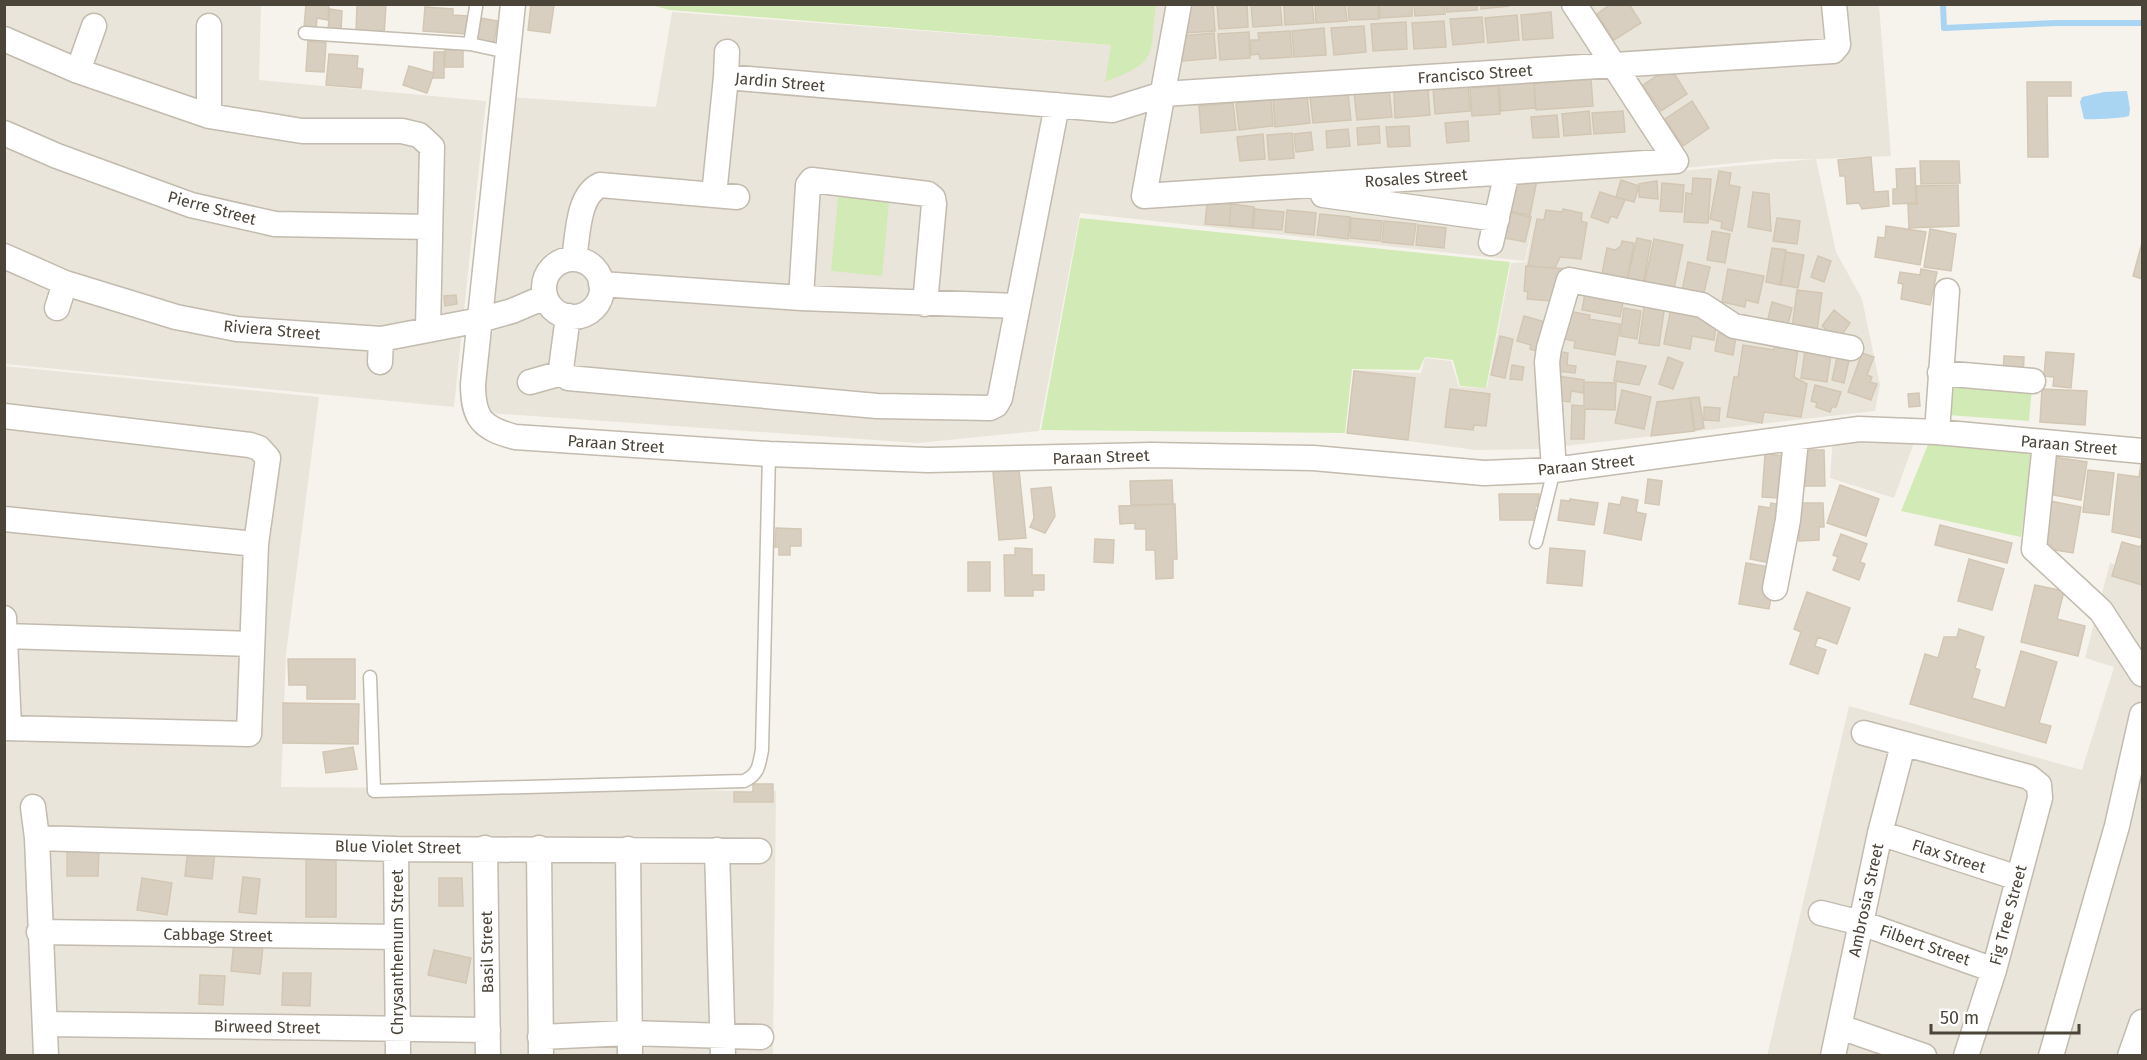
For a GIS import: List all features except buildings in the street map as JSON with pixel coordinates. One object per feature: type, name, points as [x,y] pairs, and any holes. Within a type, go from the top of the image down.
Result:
[{"type":"street","name":"Paraan Street","points":[[513,4],[473,400],[485,425],[495,431],[515,437],[769,454],[928,460],[1152,455],[1301,458],[1484,473],[1554,470],[1796,440],[1859,429],[1937,432],[2142,451]]},
{"type":"street","name":"Rosales Street","points":[[1179,4],[1143,204],[1270,188],[1507,172],[1678,167],[1574,4]]},
{"type":"street","points":[[1817,4],[1838,45]]},
{"type":"street","points":[[1834,4],[1838,45]]},
{"type":"street","points":[[78,70],[94,26]]},
{"type":"street","points":[[209,26],[209,116]]},
{"type":"street","points":[[4,39],[78,70],[209,116],[302,131],[402,131],[418,135],[432,147],[428,329]]},
{"type":"street","name":"Francisco Street","points":[[1112,110],[1163,94],[1833,51],[1838,45]]},
{"type":"street","points":[[726,77],[728,52]]},
{"type":"street","name":"Jardin Street","points":[[574,259],[585,202],[590,190],[600,185],[726,196],[726,77],[1112,110]]},
{"type":"street","points":[[562,373],[568,378],[877,406],[990,408],[996,405],[1000,398],[1057,105]]},
{"type":"street","name":"Pierre Street","points":[[4,133],[57,156],[191,205],[275,224],[430,227]]},
{"type":"street","points":[[1491,243],[1507,172]]},
{"type":"street","points":[[801,298],[808,185],[812,180],[927,194],[933,198],[925,304]]},
{"type":"street","points":[[1270,188],[1497,219]]},
{"type":"street","name":"Riviera Street","points":[[4,256],[65,283],[176,316],[237,329],[381,351],[428,329],[480,320],[512,311],[545,297]]},
{"type":"street","points":[[574,259],[592,267],[601,284],[598,301],[593,309],[577,316],[568,316],[550,306],[545,297],[546,275],[553,266],[574,259]]},
{"type":"street","points":[[1554,470],[1547,362],[1569,280],[1702,305],[1734,326],[1851,348]]},
{"type":"street","points":[[57,308],[65,283]]},
{"type":"street","points":[[601,284],[801,298],[1018,306]]},
{"type":"street","points":[[1937,432],[1947,291]]},
{"type":"street","points":[[562,373],[568,316]]},
{"type":"street","points":[[530,382],[562,373]]},
{"type":"street","points":[[1940,373],[2033,381]]},
{"type":"street","points":[[4,416],[250,445],[259,448],[268,458],[256,544],[249,734],[7,728],[5,627],[252,644]]},
{"type":"street","points":[[1775,588],[1788,520],[1796,440]]},
{"type":"street","points":[[2045,443],[2034,549],[2101,611],[2142,674]]},
{"type":"street","points":[[4,519],[256,544]]},
{"type":"street","points":[[2052,1056],[2117,826],[2142,715]]},
{"type":"street","points":[[1864,732],[1903,745]]},
{"type":"street","name":"Fig Tree Street","points":[[1903,745],[2030,777],[2039,785],[2040,798],[1994,970],[1966,1056]]},
{"type":"street","name":"Ambrosia Street","points":[[1833,1056],[1880,833],[1903,745]]},
{"type":"street","points":[[33,807],[37,838],[39,932],[46,1056]]},
{"type":"street","name":"Flax Street","points":[[1880,833],[2018,878]]},
{"type":"street","name":"Blue Violet Street","points":[[37,838],[396,849],[759,851]]},
{"type":"street","name":"Basil Street","points":[[485,848],[488,1056]]},
{"type":"street","points":[[539,848],[540,1046],[723,1045],[761,1037]]},
{"type":"street","name":"Chrysanthemum Street","points":[[396,849],[398,1056]]},
{"type":"street","points":[[628,849],[629,1044]]},
{"type":"street","points":[[717,850],[723,1045]]},
{"type":"street","name":"Filbert Street","points":[[1821,913],[1861,923],[1994,970]]},
{"type":"street","name":"Cabbage Street","points":[[39,932],[397,937]]},
{"type":"street","points":[[2130,1056],[2142,1022]]},
{"type":"street","name":"Birweed Street","points":[[45,1024],[488,1030]]},
{"type":"street","points":[[1840,1027],[1924,1056]]},
{"type":"lane","points":[[470,44],[476,7]]},
{"type":"lane","points":[[305,33],[470,44],[507,52]]},
{"type":"lane","points":[[370,676],[374,791],[744,782],[754,777],[759,770],[762,750],[769,454]]},
{"type":"lane","points":[[1536,542],[1554,470]]},
{"type":"shaded area","points":[[4,5],[261,5],[259,80],[486,101],[454,407],[5,364]]},
{"type":"shaded area","points":[[1115,5],[1879,5],[1891,156],[1816,159],[1836,252],[1862,299],[1880,385],[1875,411],[1538,449],[1476,450],[1347,433],[1354,370],[1421,373],[1425,358],[1451,361],[1459,387],[1487,388],[1511,263],[1526,262],[1535,212],[1525,261],[1080,213],[1039,431],[918,443],[489,413],[473,396],[507,97],[656,107],[672,12],[1110,45]],"holes":[[[1775,159],[1814,159],[1566,181]]]},
{"type":"shaded area","points":[[4,366],[319,397],[286,654],[281,787],[776,791],[773,1055],[5,1055]]},
{"type":"shaded area","points":[[1916,437],[1894,498],[1830,478],[1833,438]]},
{"type":"shaded area","points":[[2110,563],[2142,574],[2142,1055],[1767,1056],[1849,706],[2082,770],[2114,667],[2085,658]]},
{"type":"green space","points":[[651,5],[1156,5],[1148,56],[1135,69],[1105,82],[1111,45],[670,10]]},
{"type":"green space","points":[[839,188],[890,193],[882,276],[831,271]]},
{"type":"green space","points":[[1080,218],[1510,262],[1486,388],[1460,386],[1453,360],[1425,357],[1419,370],[1352,369],[1345,433],[1041,430]]},
{"type":"green space","points":[[1951,380],[2032,386],[2029,421],[1948,415]]},
{"type":"green space","points":[[1934,430],[2034,442],[2021,537],[1901,511]]},
{"type":"water","points":[[2127,91],[2129,116],[2084,119],[2080,102],[2082,97],[2104,92]]},
{"type":"waterway","points":[[1943,4],[1944,28],[2057,23],[2142,23]]}]
